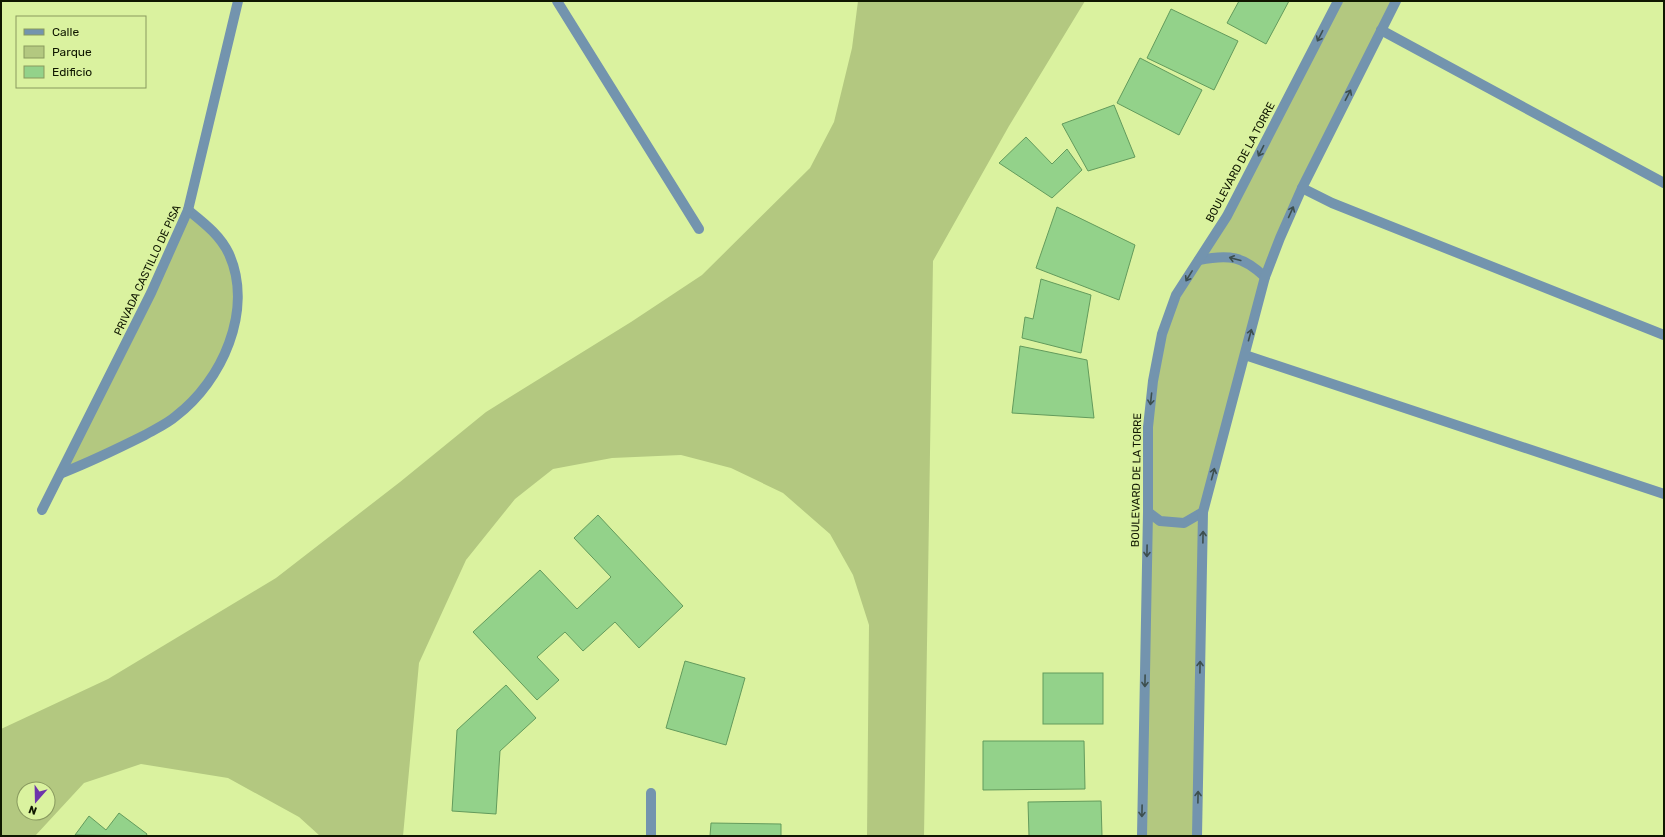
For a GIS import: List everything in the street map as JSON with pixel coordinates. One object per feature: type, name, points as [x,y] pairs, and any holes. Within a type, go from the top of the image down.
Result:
[{"type":"street","name":"PRIVADA CASTILLO DE PISA","points":[[42,510],[62,473],[151,293],[188,210],[238,1]]},
{"type":"street","points":[[557,1],[699,229]]},
{"type":"street","name":"BOULEVARD DE LA TORRE","points":[[1142,836],[1148,512],[1148,427],[1153,381],[1162,334],[1176,295],[1227,216],[1338,1]]},
{"type":"street","points":[[1197,836],[1203,512],[1265,277],[1302,188],[1396,1]]},
{"type":"street","points":[[1381,30],[1664,182]]},
{"type":"street","points":[[1302,188],[1332,203],[1664,335]]},
{"type":"street","name":"PRIVADA CASTILLO DE PISA","points":[[62,473],[117,449],[176,417],[200,393],[221,362],[234,332],[239,306],[237,279],[229,253],[212,229],[188,210]]},
{"type":"street","points":[[1199,260],[1218,256],[1234,258],[1252,265],[1265,277]]},
{"type":"street","points":[[1245,355],[1664,494]]},
{"type":"street","points":[[1148,512],[1160,521],[1184,523],[1203,512]]},
{"type":"street","points":[[651,793],[651,836]]},
{"type":"green space","points":[[858,1],[1085,1],[1009,126],[933,261],[924,836],[867,836],[869,625],[853,575],[830,534],[783,493],[731,468],[681,455],[612,458],[553,469],[515,499],[466,560],[419,663],[403,836],[320,836],[299,817],[228,778],[141,764],[84,783],[56,813],[56,781],[16,781],[16,821],[49,821],[35,836],[1,836],[1,729],[108,679],[276,578],[400,482],[486,412],[631,322],[702,275],[810,168],[834,122],[852,48]]},
{"type":"green space","points":[[1338,1],[1396,1],[1280,238],[1203,512],[1197,836],[1142,836],[1148,427],[1162,334],[1199,260]]},
{"type":"green space","points":[[188,210],[229,253],[239,306],[221,362],[176,417],[62,473]]},
{"type":"building","points":[[1239,1],[1289,1],[1266,44],[1227,23]]},
{"type":"building","points":[[1171,9],[1238,41],[1214,90],[1147,58]]},
{"type":"building","points":[[1140,58],[1202,90],[1179,135],[1117,103]]},
{"type":"building","points":[[1114,105],[1135,157],[1088,171],[1062,124]]},
{"type":"building","points":[[1026,137],[1052,164],[1067,149],[1082,170],[1052,198],[999,163]]},
{"type":"building","points":[[1057,207],[1135,245],[1119,300],[1036,268]]},
{"type":"building","points":[[1041,279],[1091,295],[1081,353],[1022,338],[1025,317],[1033,319]]},
{"type":"building","points":[[1020,346],[1087,360],[1094,418],[1012,413]]},
{"type":"building","points":[[598,515],[683,606],[639,648],[615,622],[583,651],[565,632],[537,657],[559,680],[537,700],[473,632],[540,570],[577,609],[611,577],[574,538]]},
{"type":"building","points":[[685,661],[745,678],[726,745],[666,728]]},
{"type":"building","points":[[1043,673],[1103,673],[1103,724],[1043,724]]},
{"type":"building","points":[[506,685],[536,718],[500,751],[496,814],[452,811],[457,730]]},
{"type":"building","points":[[983,741],[1084,741],[1085,789],[983,790]]},
{"type":"building","points":[[1101,801],[1102,836],[1029,836],[1028,802]]},
{"type":"building","points":[[119,813],[147,834],[146,836],[75,835],[89,816],[106,830]]},
{"type":"building","points":[[711,823],[781,824],[781,836],[710,836]]}]
